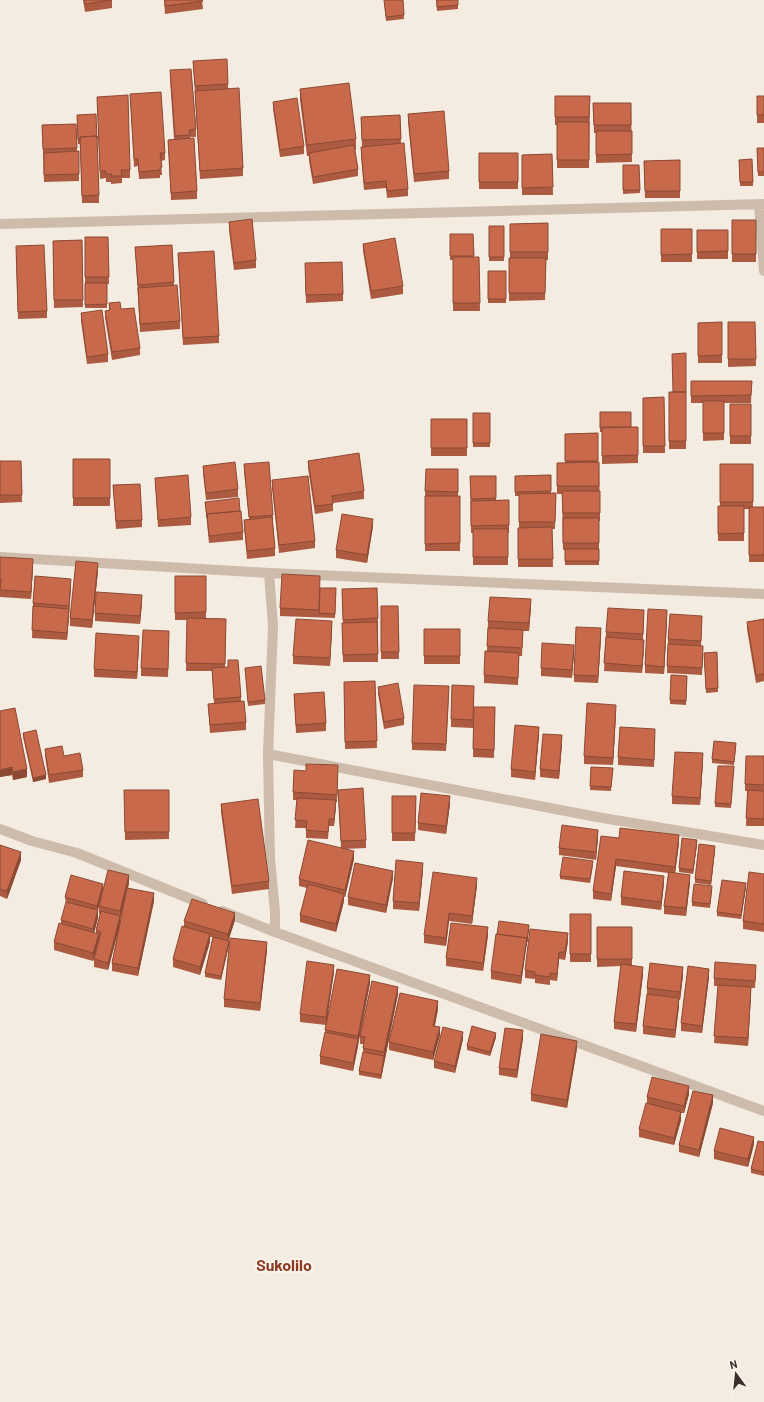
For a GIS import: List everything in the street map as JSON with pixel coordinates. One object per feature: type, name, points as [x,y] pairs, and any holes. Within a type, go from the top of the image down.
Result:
[{"type":"street","points":[[0,224],[762,204],[764,271]]},
{"type":"street","points":[[0,557],[269,573],[764,594]]},
{"type":"street","points":[[269,573],[273,626],[268,754],[270,859],[275,912],[275,932]]},
{"type":"street","points":[[268,754],[589,815],[764,845]]},
{"type":"street","points":[[0,830],[32,841],[77,853],[275,932],[764,1111]]},
{"type":"building","points":[[84,0],[111,0],[85,4]]},
{"type":"building","points":[[165,0],[202,0],[203,1],[165,6]]},
{"type":"building","points":[[384,0],[403,0],[404,15],[386,17]]},
{"type":"building","points":[[437,0],[458,0],[458,5],[437,7]]},
{"type":"building","points":[[227,59],[228,84],[195,86],[193,61]]},
{"type":"building","points":[[191,69],[196,129],[189,130],[190,135],[175,136],[170,70]]},
{"type":"building","points":[[349,83],[356,139],[307,145],[300,89]]},
{"type":"building","points":[[239,88],[243,168],[200,171],[195,91]]},
{"type":"building","points":[[161,92],[165,153],[160,153],[162,167],[160,167],[160,170],[139,172],[138,159],[134,159],[130,94]]},
{"type":"building","points":[[128,95],[130,170],[121,170],[122,176],[111,176],[112,174],[106,174],[106,171],[100,171],[97,97]]},
{"type":"building","points":[[555,96],[590,96],[589,117],[555,117]]},
{"type":"building","points":[[757,96],[764,96],[764,115],[757,115]]},
{"type":"building","points":[[297,98],[304,146],[280,150],[273,102]]},
{"type":"building","points":[[593,103],[631,103],[631,125],[594,125]]},
{"type":"building","points":[[444,111],[449,171],[414,174],[408,114]]},
{"type":"building","points":[[96,114],[97,136],[80,137],[80,140],[78,140],[77,115]]},
{"type":"building","points":[[400,115],[401,139],[362,140],[361,117]]},
{"type":"building","points":[[557,122],[589,122],[589,160],[557,160]]},
{"type":"building","points":[[76,124],[77,148],[43,149],[42,125]]},
{"type":"building","points":[[596,131],[632,131],[632,154],[596,155]]},
{"type":"building","points":[[97,136],[99,195],[82,196],[80,137]]},
{"type":"building","points":[[194,138],[197,191],[171,193],[168,140]]},
{"type":"building","points":[[404,143],[408,189],[387,191],[386,181],[364,183],[361,147]]},
{"type":"building","points":[[354,145],[358,169],[313,177],[309,153]]},
{"type":"building","points":[[757,148],[764,148],[764,172],[758,172]]},
{"type":"building","points":[[79,151],[79,174],[44,175],[44,153]]},
{"type":"building","points":[[479,153],[518,153],[518,182],[479,182]]},
{"type":"building","points":[[552,154],[553,187],[522,188],[522,155]]},
{"type":"building","points":[[752,159],[753,182],[740,182],[739,160]]},
{"type":"building","points":[[680,160],[680,191],[645,191],[644,161]]},
{"type":"building","points":[[623,165],[639,165],[640,190],[623,190]]},
{"type":"building","points":[[252,219],[256,260],[234,263],[229,222]]},
{"type":"building","points":[[732,220],[756,220],[756,254],[732,254]]},
{"type":"building","points":[[548,223],[548,252],[510,252],[510,224]]},
{"type":"building","points":[[489,226],[504,226],[504,257],[489,257]]},
{"type":"building","points":[[661,229],[692,229],[692,254],[661,255]]},
{"type":"building","points":[[697,230],[728,230],[728,251],[697,252]]},
{"type":"building","points":[[450,234],[473,234],[474,256],[450,256]]},
{"type":"building","points":[[85,237],[108,237],[109,277],[85,277]]},
{"type":"building","points":[[395,238],[403,286],[371,291],[363,244]]},
{"type":"building","points":[[82,240],[83,300],[54,300],[53,241]]},
{"type":"building","points":[[44,245],[47,311],[18,312],[16,246]]},
{"type":"building","points":[[172,245],[174,282],[138,285],[135,247]]},
{"type":"building","points":[[214,251],[219,336],[183,338],[178,253]]},
{"type":"building","points":[[453,257],[479,257],[480,303],[453,303]]},
{"type":"building","points":[[509,258],[546,258],[545,293],[509,293]]},
{"type":"building","points":[[342,262],[343,294],[306,295],[305,263]]},
{"type":"building","points":[[488,271],[506,271],[506,299],[488,299]]},
{"type":"building","points":[[85,283],[107,283],[107,304],[85,305]]},
{"type":"building","points":[[177,285],[180,321],[140,324],[138,288]]},
{"type":"building","points":[[120,302],[121,309],[134,308],[140,348],[112,352],[105,311],[110,310],[109,303]]},
{"type":"building","points":[[102,310],[108,354],[87,357],[81,313]]},
{"type":"building","points":[[722,322],[722,355],[698,356],[698,323]]},
{"type":"building","points":[[728,322],[755,322],[756,359],[728,359]]},
{"type":"building","points":[[686,353],[686,392],[673,392],[672,354]]},
{"type":"building","points":[[691,381],[752,381],[751,395],[691,396]]},
{"type":"building","points":[[669,392],[686,392],[686,441],[669,441]]},
{"type":"building","points":[[664,397],[665,446],[643,446],[643,398]]},
{"type":"building","points":[[703,401],[724,401],[724,433],[703,433]]},
{"type":"building","points":[[730,404],[751,404],[751,436],[730,436]]},
{"type":"building","points":[[600,412],[631,412],[631,427],[600,428]]},
{"type":"building","points":[[473,413],[490,413],[490,443],[473,443]]},
{"type":"building","points":[[431,419],[467,419],[467,448],[431,448]]},
{"type":"building","points":[[602,427],[638,427],[638,455],[602,456]]},
{"type":"building","points":[[598,433],[598,461],[565,461],[565,434]]},
{"type":"building","points":[[359,453],[364,491],[332,496],[333,504],[315,506],[308,461]]},
{"type":"building","points":[[73,459],[110,459],[110,498],[73,498]]},
{"type":"building","points":[[0,461],[21,461],[22,495],[0,495]]},
{"type":"building","points":[[235,462],[238,489],[206,493],[203,466]]},
{"type":"building","points":[[269,462],[273,515],[249,517],[244,464]]},
{"type":"building","points":[[599,462],[599,486],[557,486],[557,463]]},
{"type":"building","points":[[720,464],[753,464],[753,502],[720,502]]},
{"type":"building","points":[[426,469],[458,469],[458,492],[425,491]]},
{"type":"building","points":[[188,475],[191,517],[158,520],[155,478]]},
{"type":"building","points":[[551,475],[551,491],[515,492],[515,476]]},
{"type":"building","points":[[308,476],[315,541],[279,545],[272,480]]},
{"type":"building","points":[[470,476],[496,476],[496,498],[471,499]]},
{"type":"building","points":[[140,484],[142,520],[116,521],[113,485]]},
{"type":"building","points":[[562,491],[600,491],[600,513],[563,513]]},
{"type":"building","points":[[556,493],[555,522],[519,522],[519,494]]},
{"type":"building","points":[[425,496],[460,496],[460,543],[425,544]]},
{"type":"building","points":[[239,498],[240,511],[207,514],[207,518],[205,502]]},
{"type":"building","points":[[509,500],[509,525],[471,526],[471,501]]},
{"type":"building","points":[[718,506],[744,506],[744,533],[718,534]]},
{"type":"building","points":[[749,507],[764,507],[764,555],[749,555]]},
{"type":"building","points":[[241,511],[243,532],[209,536],[207,514]]},
{"type":"building","points":[[342,514],[373,519],[367,555],[336,550]]},
{"type":"building","points":[[272,517],[275,548],[247,551],[244,520]]},
{"type":"building","points":[[563,518],[599,518],[599,543],[563,543]]},
{"type":"building","points":[[552,527],[553,559],[518,559],[518,528]]},
{"type":"building","points":[[473,529],[508,529],[508,557],[473,557]]},
{"type":"building","points":[[565,549],[599,549],[599,561],[565,561]]},
{"type":"building","points":[[0,557],[33,559],[31,592],[0,590]]},
{"type":"building","points":[[76,561],[98,563],[92,620],[70,618]]},
{"type":"building","points":[[282,574],[320,576],[319,610],[280,608]]},
{"type":"building","points":[[35,576],[71,579],[69,606],[33,603]]},
{"type":"building","points":[[175,576],[206,576],[206,612],[175,613]]},
{"type":"building","points":[[320,588],[336,588],[335,614],[319,613]]},
{"type":"building","points":[[377,588],[378,618],[343,620],[342,589]]},
{"type":"building","points":[[96,592],[142,595],[140,616],[95,613]]},
{"type":"building","points":[[490,597],[531,599],[529,623],[488,621]]},
{"type":"building","points":[[33,606],[69,609],[67,633],[32,630]]},
{"type":"building","points":[[381,606],[398,606],[399,652],[381,652]]},
{"type":"building","points":[[608,608],[644,610],[643,634],[606,632]]},
{"type":"building","points":[[648,609],[667,610],[664,667],[645,665]]},
{"type":"building","points":[[670,614],[702,616],[701,641],[668,639]]},
{"type":"building","points":[[187,618],[226,619],[225,664],[186,663]]},
{"type":"building","points":[[296,619],[332,621],[330,658],[293,656]]},
{"type":"building","points":[[764,619],[764,674],[756,675],[747,622]]},
{"type":"building","points":[[377,622],[378,654],[343,655],[342,623]]},
{"type":"building","points":[[576,627],[601,628],[598,676],[574,675]]},
{"type":"building","points":[[488,628],[523,630],[522,648],[487,646]]},
{"type":"building","points":[[424,629],[460,629],[460,656],[424,656]]},
{"type":"building","points":[[143,630],[169,631],[168,669],[141,668]]},
{"type":"building","points":[[96,633],[139,636],[137,672],[94,669]]},
{"type":"building","points":[[606,637],[644,640],[642,666],[604,663]]},
{"type":"building","points":[[542,643],[574,645],[572,670],[541,668]]},
{"type":"building","points":[[668,644],[703,646],[702,668],[667,666]]},
{"type":"building","points":[[485,651],[519,653],[518,678],[484,675]]},
{"type":"building","points":[[717,652],[718,688],[706,689],[704,653]]},
{"type":"building","points":[[228,660],[238,660],[241,697],[214,699],[212,668],[228,667]]},
{"type":"building","points":[[261,666],[265,700],[248,702],[245,668]]},
{"type":"building","points":[[671,675],[687,676],[686,701],[670,700]]},
{"type":"building","points":[[375,681],[377,741],[345,742],[344,682]]},
{"type":"building","points":[[398,683],[404,718],[384,722],[378,687]]},
{"type":"building","points":[[414,685],[449,686],[446,744],[412,743]]},
{"type":"building","points":[[452,685],[474,686],[473,720],[451,719]]},
{"type":"building","points":[[324,692],[326,723],[296,725],[294,694]]},
{"type":"building","points":[[244,701],[246,722],[210,725],[208,704]]},
{"type":"building","points":[[587,703],[616,705],[613,758],[584,756]]},
{"type":"building","points":[[474,707],[495,707],[494,750],[473,749]]},
{"type":"building","points":[[15,708],[27,769],[13,772],[12,767],[0,770],[0,711]]},
{"type":"building","points":[[515,725],[539,727],[535,772],[511,769]]},
{"type":"building","points":[[620,727],[655,729],[654,760],[618,757]]},
{"type":"building","points":[[36,730],[46,775],[33,778],[23,733]]},
{"type":"building","points":[[543,734],[562,735],[559,771],[540,769]]},
{"type":"building","points":[[714,741],[736,743],[734,762],[712,759]]},
{"type":"building","points":[[62,746],[64,756],[80,753],[83,770],[49,775],[45,749]]},
{"type":"building","points":[[675,752],[703,753],[700,798],[672,796]]},
{"type":"building","points":[[746,756],[764,756],[764,785],[745,784]]},
{"type":"building","points":[[306,764],[338,765],[337,795],[293,792],[294,770],[306,771]]},
{"type":"building","points":[[718,766],[734,766],[731,804],[715,803]]},
{"type":"building","points":[[591,767],[613,768],[611,787],[590,786]]},
{"type":"building","points":[[363,788],[366,840],[341,841],[338,790]]},
{"type":"building","points":[[124,790],[169,790],[169,832],[125,832]]},
{"type":"building","points":[[748,790],[764,791],[764,819],[746,818]]},
{"type":"building","points":[[421,793],[450,796],[446,826],[418,823]]},
{"type":"building","points":[[392,796],[416,796],[415,833],[392,833]]},
{"type":"building","points":[[297,798],[336,800],[334,819],[329,819],[328,832],[306,830],[307,821],[295,820]]},
{"type":"building","points":[[258,799],[269,881],[232,886],[221,804]]},
{"type":"building","points":[[562,825],[598,830],[596,852],[559,848]]},
{"type":"building","points":[[620,828],[679,835],[675,867],[616,859],[611,894],[593,891],[601,836],[619,838]]},
{"type":"building","points":[[682,838],[697,840],[693,870],[679,868]]},
{"type":"building","points":[[308,840],[354,851],[345,890],[299,879]]},
{"type":"building","points":[[699,844],[715,846],[711,881],[695,879]]},
{"type":"building","points":[[0,845],[21,852],[7,891],[0,889]]},
{"type":"building","points":[[563,857],[593,861],[590,879],[560,876]]},
{"type":"building","points":[[396,860],[423,863],[419,903],[393,901]]},
{"type":"building","points":[[355,863],[393,871],[386,905],[348,897]]},
{"type":"building","points":[[108,870],[129,875],[120,911],[99,906]]},
{"type":"building","points":[[624,871],[664,876],[661,902],[621,897]]},
{"type":"building","points":[[433,872],[477,878],[472,916],[449,913],[446,938],[424,935]]},
{"type":"building","points":[[669,872],[690,875],[686,908],[664,906]]},
{"type":"building","points":[[749,872],[764,874],[764,924],[743,921]]},
{"type":"building","points":[[71,875],[103,884],[97,906],[65,897]]},
{"type":"building","points":[[722,880],[746,883],[741,915],[717,912]]},
{"type":"building","points":[[308,884],[344,894],[336,924],[300,915]]},
{"type":"building","points":[[694,884],[712,886],[710,904],[692,902]]},
{"type":"building","points":[[127,888],[154,893],[138,968],[112,963]]},
{"type":"building","points":[[192,899],[235,913],[228,934],[184,921]]},
{"type":"building","points":[[66,902],[98,910],[93,929],[61,920]]},
{"type":"building","points":[[101,911],[120,916],[108,963],[94,959],[101,932],[96,930]]},
{"type":"building","points":[[570,914],[591,914],[591,954],[570,954]]},
{"type":"building","points":[[499,921],[529,925],[527,942],[527,938],[497,934]]},
{"type":"building","points":[[59,923],[99,934],[93,953],[54,942]]},
{"type":"building","points":[[451,923],[488,927],[483,963],[446,958]]},
{"type":"building","points":[[182,926],[210,934],[200,967],[173,959]]},
{"type":"building","points":[[597,927],[632,927],[632,959],[597,959]]},
{"type":"building","points":[[530,929],[568,933],[565,952],[559,952],[557,974],[550,973],[550,977],[535,975],[535,972],[525,970]]},
{"type":"building","points":[[496,934],[527,938],[521,976],[491,971]]},
{"type":"building","points":[[213,937],[229,941],[221,976],[205,973]]},
{"type":"building","points":[[230,938],[267,942],[260,1003],[224,999]]},
{"type":"building","points":[[307,961],[334,965],[326,1017],[300,1014]]},
{"type":"building","points":[[715,962],[756,965],[755,981],[714,978]]},
{"type":"building","points":[[650,963],[683,967],[680,992],[647,988]]},
{"type":"building","points":[[621,964],[643,967],[636,1024],[614,1022]]},
{"type":"building","points":[[688,966],[709,969],[702,1026],[681,1023]]},
{"type":"building","points":[[337,969],[370,975],[358,1036],[325,1030]]},
{"type":"building","points":[[372,981],[398,987],[384,1052],[363,1048],[365,1037],[360,1036]]},
{"type":"building","points":[[718,985],[751,987],[748,1038],[714,1036]]},
{"type":"building","points":[[400,993],[438,1001],[433,1026],[440,1027],[433,1052],[389,1042]]},
{"type":"building","points":[[647,994],[679,998],[675,1030],[643,1026]]},
{"type":"building","points":[[472,1026],[496,1033],[490,1052],[467,1046]]},
{"type":"building","points":[[443,1027],[463,1032],[455,1066],[434,1061]]},
{"type":"building","points":[[505,1028],[523,1030],[517,1070],[499,1068]]},
{"type":"building","points":[[325,1032],[358,1039],[353,1063],[320,1056]]},
{"type":"building","points":[[541,1034],[577,1041],[567,1100],[531,1094]]},
{"type":"building","points":[[363,1052],[384,1056],[381,1075],[359,1071]]},
{"type":"building","points":[[652,1077],[689,1086],[684,1106],[647,1097]]},
{"type":"building","points":[[693,1091],[713,1095],[699,1150],[679,1145]]},
{"type":"building","points":[[646,1103],[681,1112],[674,1138],[639,1129]]},
{"type":"building","points":[[720,1128],[754,1137],[748,1159],[714,1151]]},
{"type":"building","points":[[758,1141],[764,1142],[764,1172],[751,1169]]},
{"type":"district","name":"Sukolilo","points":[[284,1264]]}]
